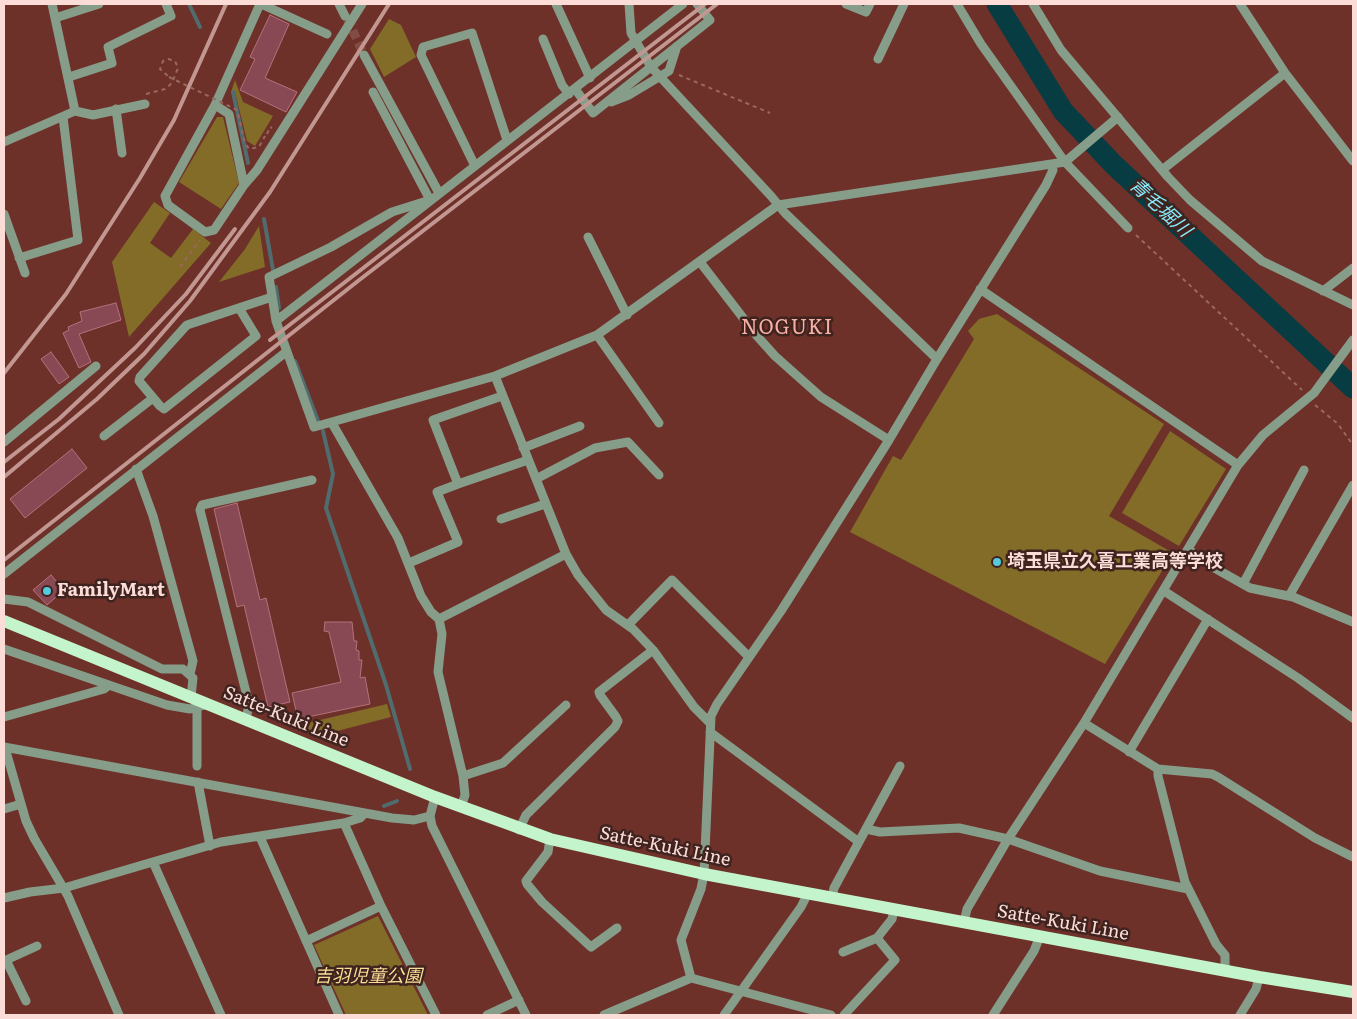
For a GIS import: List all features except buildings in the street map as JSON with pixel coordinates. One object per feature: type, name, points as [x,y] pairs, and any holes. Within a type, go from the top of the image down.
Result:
[{"type":"main road","name":"Satte-Kuki Line","points":[[4,621],[191,697],[203,706],[246,720],[519,830],[550,839],[704,874],[1259,977],[1353,992]]},
{"type":"street","points":[[52,4],[75,110]]},
{"type":"street","points":[[55,18],[100,4]]},
{"type":"street","points":[[69,77],[112,63],[108,47],[171,16],[166,4]]},
{"type":"street","points":[[327,34],[260,4],[215,105],[165,196],[168,205],[205,232],[214,230],[244,185],[261,164],[362,4]]},
{"type":"street","points":[[340,4],[346,16]]},
{"type":"street","points":[[556,4],[590,78]]},
{"type":"street","points":[[629,4],[631,33],[651,67],[778,205],[784,214],[937,359]]},
{"type":"street","points":[[276,321],[684,4]]},
{"type":"street","points":[[543,39],[562,85],[572,92],[593,113],[710,20],[697,4]]},
{"type":"street","points":[[846,4],[866,12],[870,4]]},
{"type":"street","points":[[878,59],[904,4]]},
{"type":"street","points":[[957,4],[986,52],[1067,160],[1128,228]]},
{"type":"street","points":[[1032,4],[1061,50],[1116,119],[1190,200],[1247,251],[1281,272],[1353,306]]},
{"type":"street","points":[[1240,4],[1285,73],[1353,161]]},
{"type":"street","points":[[475,166],[422,55],[423,47],[472,33],[507,140]]},
{"type":"street","points":[[604,105],[629,96],[669,71],[677,46]]},
{"type":"street","points":[[364,55],[439,193]]},
{"type":"street","points":[[1162,170],[1285,73]]},
{"type":"street","points":[[373,92],[430,200]]},
{"type":"street","points":[[4,142],[75,110],[93,115],[145,104]]},
{"type":"street","points":[[215,105],[229,114],[244,185]]},
{"type":"street","points":[[116,110],[122,153]]},
{"type":"street","points":[[20,258],[78,240],[63,117]]},
{"type":"street","points":[[430,200],[392,212],[331,247],[269,277],[276,321],[314,427],[495,376],[597,335],[778,205],[1052,164],[1067,160],[1116,119]]},
{"type":"street","points":[[691,978],[681,940],[701,889],[704,874],[710,728],[717,704],[786,603],[889,440],[980,289],[1046,185],[1053,170],[1052,164]]},
{"type":"street","points":[[4,214],[25,273]]},
{"type":"street","points":[[588,238],[627,315]]},
{"type":"street","points":[[700,262],[757,336],[781,362],[821,397],[889,440]]},
{"type":"street","points":[[1323,291],[1353,268]]},
{"type":"street","points":[[980,289],[1238,465]]},
{"type":"street","points":[[239,308],[256,336],[164,409],[139,380],[185,327],[239,308],[272,297]]},
{"type":"street","points":[[597,335],[659,423]]},
{"type":"street","points":[[964,922],[967,909],[1008,839],[1084,723],[1238,465],[1264,435],[1314,393],[1353,340]]},
{"type":"street","points":[[4,574],[286,352]]},
{"type":"street","points":[[4,442],[96,366]]},
{"type":"street","points":[[495,376],[566,554],[596,598],[606,610],[628,625],[653,650],[710,728],[859,842]]},
{"type":"street","points":[[458,484],[433,420],[502,396]]},
{"type":"street","points":[[104,436],[154,398]]},
{"type":"street","points":[[332,423],[398,538],[421,596],[431,612],[439,619],[442,634],[438,672],[463,776],[465,795],[461,807]]},
{"type":"street","points":[[523,448],[580,426]]},
{"type":"street","points":[[536,479],[595,448],[628,442],[659,475]]},
{"type":"street","points":[[409,562],[458,542],[437,492],[528,460]]},
{"type":"street","points":[[136,469],[152,516],[193,661],[190,674]]},
{"type":"street","points":[[1243,584],[1304,470]]},
{"type":"street","points":[[246,720],[249,704],[200,510],[202,505],[312,480]]},
{"type":"street","points":[[1289,596],[1353,485]]},
{"type":"street","points":[[501,518],[545,504]]},
{"type":"street","points":[[1189,550],[1210,566],[1243,584],[1289,596],[1353,622]]},
{"type":"street","points":[[439,619],[566,554]]},
{"type":"street","points":[[628,625],[672,580],[749,657]]},
{"type":"street","points":[[1164,591],[1298,678],[1353,718]]},
{"type":"street","points":[[4,599],[28,602],[162,669],[183,669],[190,674],[194,681],[191,697]]},
{"type":"street","points":[[1129,752],[1208,619]]},
{"type":"street","points":[[4,649],[167,705],[203,706],[198,766]]},
{"type":"street","points":[[519,830],[526,815],[616,726],[618,721],[600,695],[600,692],[653,650]]},
{"type":"street","points":[[4,717],[104,689],[109,685]]},
{"type":"street","points":[[463,776],[502,763],[566,705]]},
{"type":"street","points":[[1084,723],[1158,769],[1212,774],[1315,838],[1353,857]]},
{"type":"street","points":[[119,1015],[64,888],[34,838],[21,804],[4,748],[408,820],[430,816]]},
{"type":"street","points":[[832,898],[834,888],[900,766]]},
{"type":"street","points":[[1158,769],[1158,776],[1188,889],[1198,904],[1216,944],[1225,955],[1225,970]]},
{"type":"street","points":[[198,782],[210,846]]},
{"type":"street","points":[[435,797],[430,816],[432,826],[526,1015]]},
{"type":"street","points":[[4,809],[21,804]]},
{"type":"street","points":[[4,898],[30,892],[64,888],[221,842],[344,823],[360,818],[365,813]]},
{"type":"street","points":[[344,823],[381,906],[436,1015]]},
{"type":"street","points":[[866,829],[880,832],[959,828],[1008,839],[1100,871],[1188,889]]},
{"type":"street","points":[[260,836],[339,1015]]},
{"type":"street","points":[[550,839],[548,852],[526,880],[527,884],[542,902],[591,946],[618,928]]},
{"type":"street","points":[[153,862],[221,1015]]},
{"type":"street","points":[[724,1015],[804,904],[808,893]]},
{"type":"street","points":[[306,941],[381,906]]},
{"type":"street","points":[[843,952],[877,938],[892,920],[894,910]]},
{"type":"street","points":[[993,1015],[1034,952],[1040,936]]},
{"type":"street","points":[[844,1015],[895,960],[877,938]]},
{"type":"street","points":[[26,1001],[5,960],[37,946]]},
{"type":"street","points":[[1240,1015],[1256,989],[1259,977]]},
{"type":"street","points":[[604,1015],[691,978],[831,1015]]},
{"type":"street","points":[[487,1015],[519,1000]]},
{"type":"path","points":[[147,94],[169,87],[172,83],[174,78],[177,73],[178,68],[172,59],[166,59],[161,63],[160,69],[165,75],[169,76],[178,81],[237,110],[245,143],[250,149],[259,147],[265,136]]},
{"type":"path","points":[[669,71],[770,113]]},
{"type":"path","points":[[1128,228],[1301,388]]},
{"type":"path","points":[[180,267],[205,232]]},
{"type":"path","points":[[1318,408],[1338,424],[1353,445]]},
{"type":"green space","points":[[389,19],[401,25],[416,57],[384,77],[370,49]]},
{"type":"green space","points":[[235,80],[243,102],[273,116],[255,146],[247,141],[235,92],[231,92]]},
{"type":"green space","points":[[217,117],[223,117],[239,183],[221,209],[179,182]]},
{"type":"green space","points":[[154,202],[170,213],[150,243],[171,258],[193,229],[211,243],[129,337],[112,262]]},
{"type":"green space","points":[[259,226],[265,267],[219,282],[245,249]]},
{"type":"green space","points":[[997,314],[1164,424],[1109,516],[1173,553],[1105,664],[850,532],[893,456],[901,460],[974,339],[968,331],[979,319]]},
{"type":"green space","points":[[1170,431],[1226,469],[1179,546],[1122,513]]},
{"type":"green space","points":[[387,704],[391,717],[322,735],[299,725]]},
{"type":"green space","name":"吉羽児童公園","points":[[378,916],[428,1015],[346,1015],[314,945]]},
{"type":"waterway","points":[[189,4],[200,27]]},
{"type":"waterway","name":"青毛堀川","points":[[997,4],[1063,111],[1113,164],[1353,388]]},
{"type":"waterway","points":[[233,92],[248,163]]},
{"type":"waterway","points":[[264,219],[273,270]]},
{"type":"waterway","points":[[276,287],[279,308]]},
{"type":"waterway","points":[[295,361],[318,421]]},
{"type":"waterway","points":[[323,431],[333,474],[326,508],[386,685],[410,769]]},
{"type":"waterway","points":[[384,806],[397,801]]},
{"type":"tunnel","points":[[347,18],[364,55]]},
{"type":"railway","points":[[4,373],[66,294],[140,178],[174,120],[226,4]]},
{"type":"railway","points":[[4,477],[97,399],[144,354],[190,301],[270,192],[389,4]]},
{"type":"railway","points":[[270,340],[705,4]]},
{"type":"railway","points":[[4,560],[358,281],[717,4]]},
{"type":"railway","points":[[4,462],[59,419],[135,348],[186,294],[235,229]]},
{"type":"place","name":"埼玉県立久喜工業高等学校","points":[[997,562]]},
{"type":"place","name":"FamilyMart","points":[[47,591]]},
{"type":"district","name":"NOGUKI","points":[[787,328]]}]
